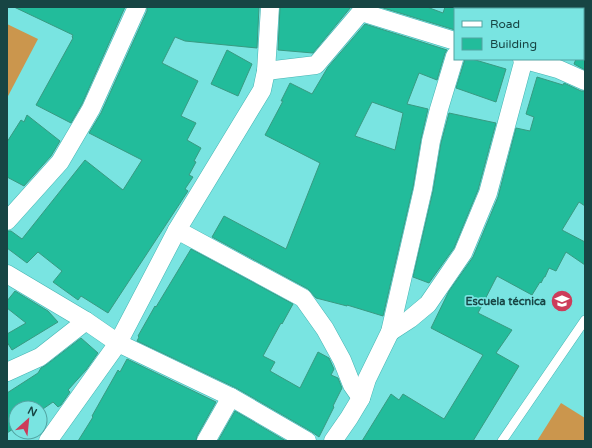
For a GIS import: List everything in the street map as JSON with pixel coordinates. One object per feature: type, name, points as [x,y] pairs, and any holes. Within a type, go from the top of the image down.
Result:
[{"type":"street","points":[[7,221],[60,162],[91,109],[137,7]]},
{"type":"street","points":[[48,441],[118,343],[178,230],[262,90],[266,71],[270,7]]},
{"type":"street","points":[[266,71],[316,65],[362,9],[454,41]]},
{"type":"street","points":[[333,441],[361,398],[367,379],[390,332],[424,189],[431,141],[454,59]]},
{"type":"street","points":[[390,332],[410,319],[428,304],[464,253],[488,193],[523,60]]},
{"type":"street","points":[[526,60],[558,69],[585,80]]},
{"type":"street","points":[[178,230],[303,298],[325,328],[342,360],[352,385],[361,398]]},
{"type":"street","points":[[7,274],[86,321],[118,343],[231,397],[307,441]]},
{"type":"street","points":[[7,372],[40,357],[86,321]]},
{"type":"street","points":[[206,441],[231,397]]},
{"type":"lane","points":[[502,441],[585,320]]},
{"type":"shaded area","points":[[7,24],[38,39],[7,98]]},
{"type":"shaded area","points":[[561,403],[585,418],[585,441],[537,441]]},
{"type":"building","points":[[14,7],[125,7],[82,104],[71,123],[36,105],[73,38],[73,35]]},
{"type":"building","points":[[147,7],[259,7],[257,48],[185,41],[175,37],[162,63],[198,81],[181,116],[196,123],[187,140],[201,148],[189,175],[193,177],[185,189],[188,191],[108,313],[81,296],[78,300],[53,282],[62,271],[38,252],[27,263],[7,248],[7,231],[11,231],[22,239],[85,160],[123,190],[142,160],[89,133],[101,113],[147,11]]},
{"type":"building","points":[[280,7],[351,7],[313,53],[278,50]]},
{"type":"building","points":[[380,7],[427,7],[443,13],[445,7],[455,7],[454,30]]},
{"type":"building","points":[[365,24],[447,50],[437,80],[419,73],[407,104],[428,109],[421,139],[413,187],[383,316],[347,305],[316,298],[308,289],[212,237],[224,216],[286,249],[320,163],[265,135],[283,101],[281,101],[290,83],[312,94],[328,67]],"holes":[[[372,102],[403,113],[395,150],[355,136]]]},
{"type":"building","points":[[585,42],[585,70],[574,64],[576,60],[584,60]]},
{"type":"building","points":[[227,50],[252,64],[238,96],[211,84]]},
{"type":"building","points":[[465,60],[475,60],[506,69],[496,102],[456,88]]},
{"type":"building","points":[[537,77],[563,85],[564,83],[581,91],[585,91],[585,206],[579,202],[562,230],[585,242],[585,265],[566,252],[556,271],[549,268],[545,277],[532,295],[497,276],[478,313],[512,330],[496,353],[519,366],[473,441],[362,441],[391,394],[399,400],[403,394],[444,419],[483,355],[431,328],[449,291],[473,257],[498,197],[516,128],[530,131],[534,117],[526,114]]},
{"type":"building","points":[[449,113],[496,123],[478,190],[454,248],[429,283],[413,277],[433,191],[441,143]]},
{"type":"building","points":[[27,115],[60,141],[51,156],[24,186],[7,177],[7,142],[21,120],[24,122]]},
{"type":"building","points":[[191,249],[293,304],[263,356],[275,362],[270,371],[300,388],[318,352],[329,358],[334,369],[331,375],[338,378],[342,388],[319,437],[236,388],[137,341],[138,336],[155,306],[156,307]]},
{"type":"building","points":[[15,291],[48,311],[58,322],[12,350],[7,342],[7,334],[26,323],[7,308],[7,301]]},
{"type":"building","points":[[81,338],[98,353],[86,370],[68,390],[70,392],[58,407],[53,402],[48,405],[48,400],[8,400],[7,433],[7,393],[38,373],[41,368]]},
{"type":"building","points":[[127,359],[216,402],[197,436],[196,441],[78,441],[93,417],[92,416],[118,370],[120,372]]},
{"type":"building","points":[[235,411],[286,441],[218,441]]},
{"type":"place","name":"Escuela técnica","points":[[562,301]]}]
